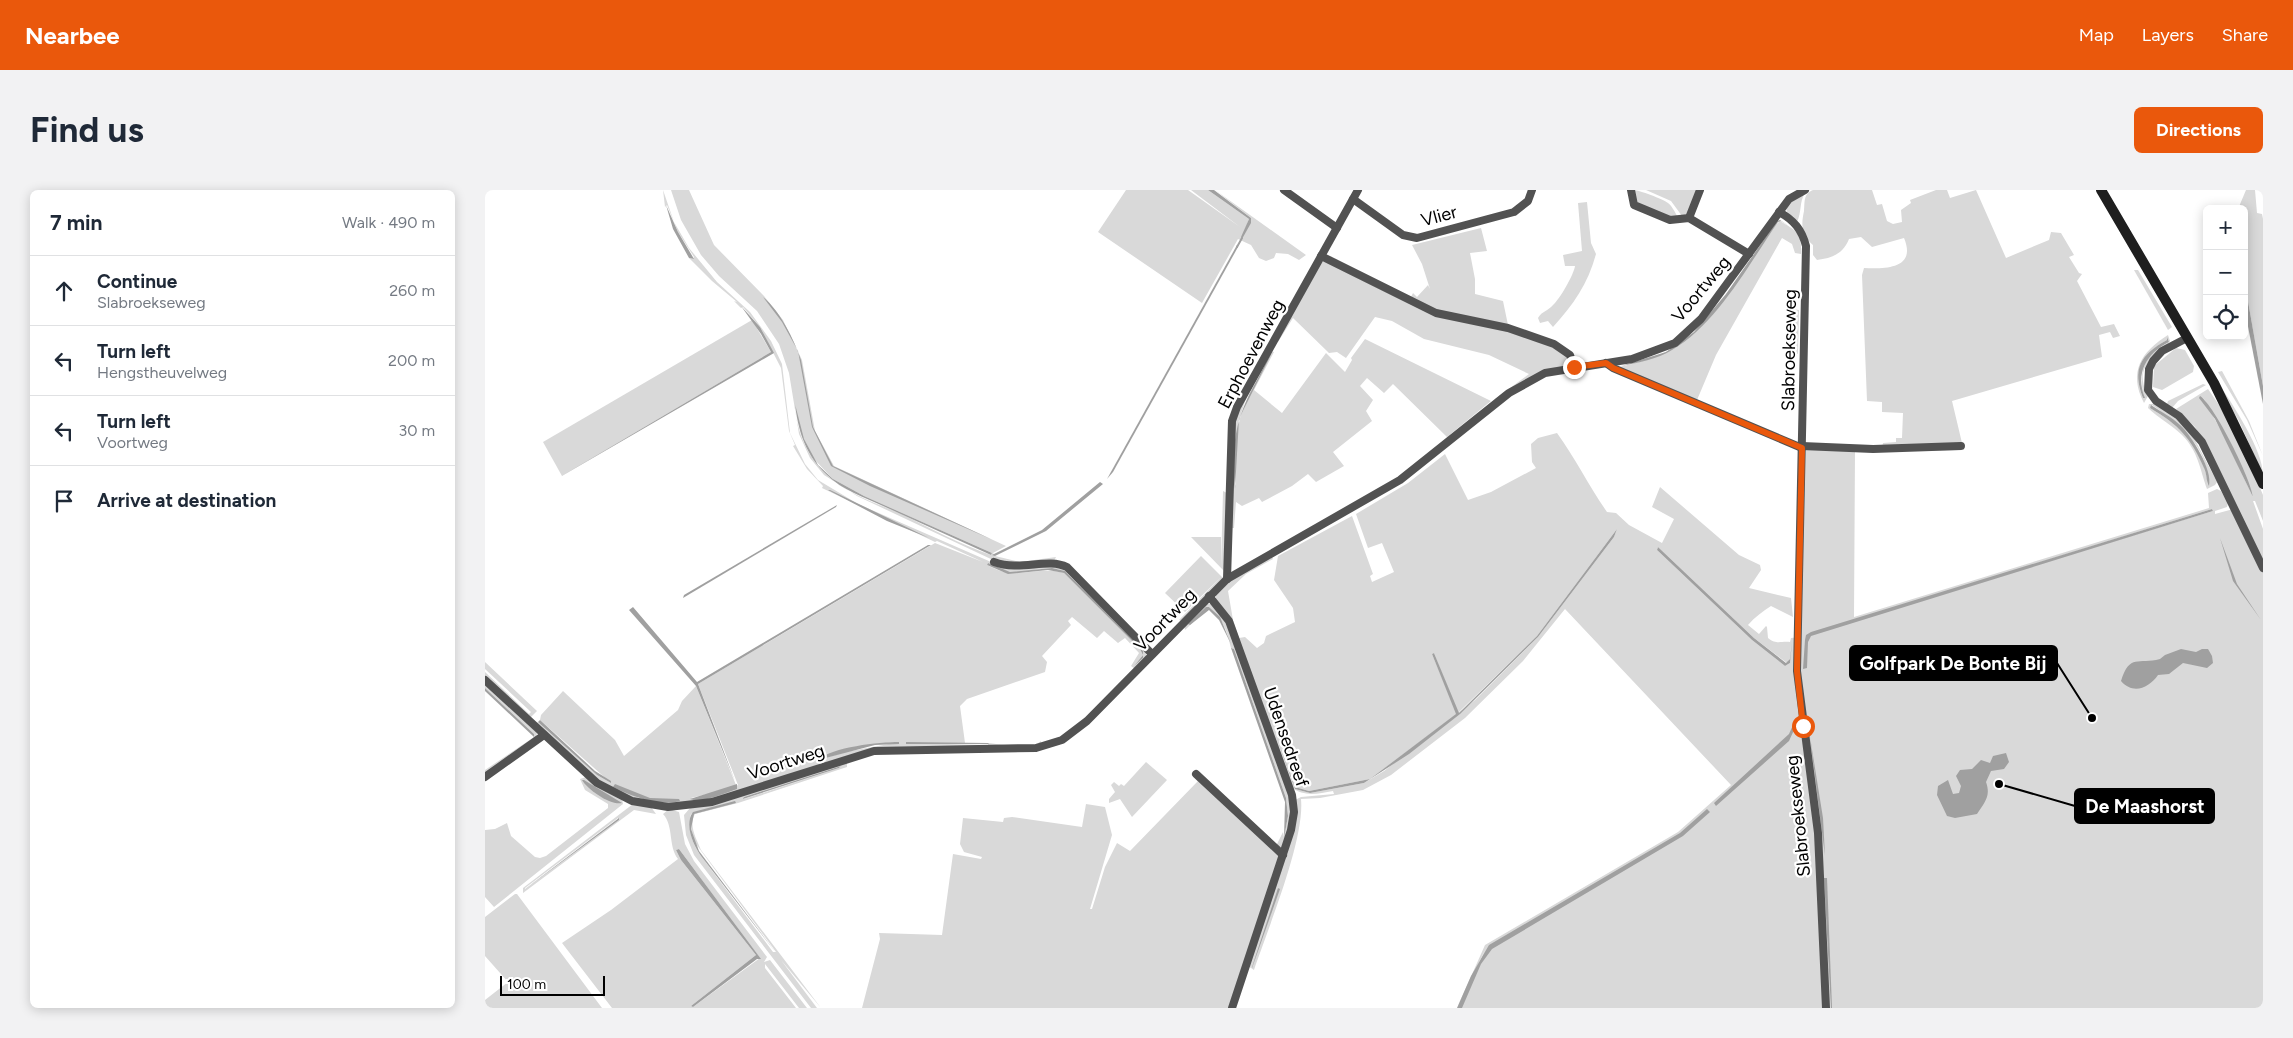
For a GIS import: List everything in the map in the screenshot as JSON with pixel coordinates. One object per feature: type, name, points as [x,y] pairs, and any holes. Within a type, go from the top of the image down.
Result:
[{"type":"street","points":[[1284,190],[1337,228]]},
{"type":"street","name":"Erphoevenweg","points":[[1227,579],[1232,421],[1237,407],[1358,190]]},
{"type":"street","name":"Vlier","points":[[1353,199],[1403,235],[1417,238],[1514,212],[1529,201],[1532,190]]},
{"type":"street","points":[[1631,190],[1635,204],[1670,220],[1689,218],[1749,254]]},
{"type":"street","points":[[1689,218],[1700,190]]},
{"type":"street","name":"Voortweg","points":[[485,680],[584,773],[612,792],[632,801],[655,806],[698,805],[874,751],[1021,750],[1050,745],[1087,722],[1227,579],[1400,480],[1523,385],[1545,373],[1574,367],[1631,360],[1675,343],[1701,319],[1789,199],[1805,190]]},
{"type":"street","points":[[2094,190],[2235,422],[2263,484]]},
{"type":"street","points":[[2101,190],[2184,340]]},
{"type":"street","name":"Slabroekseweg","points":[[1779,212],[1798,226],[1806,246],[1797,671],[1818,833],[1826,1008]]},
{"type":"street","points":[[1321,256],[1436,313],[1508,328],[1554,344],[1570,355],[1574,367]]},
{"type":"street","points":[[2184,340],[2162,351],[2153,361],[2149,369],[2148,390],[2156,401],[2179,416],[2202,442],[2263,568]]},
{"type":"street","points":[[1606,363],[1613,368],[1802,447],[1873,449],[1961,446]]},
{"type":"street","points":[[994,562],[1024,567],[1057,563],[1067,567],[1152,654]]},
{"type":"street","name":"Udensedreef","points":[[1209,596],[1229,621],[1292,795],[1294,812],[1291,830],[1232,1008]]},
{"type":"street","points":[[485,777],[544,735]]},
{"type":"street","points":[[1196,774],[1283,854]]},
{"type":"shaded area","points":[[663,190],[674,222],[689,248],[717,282],[750,312],[771,341],[782,364],[790,433],[805,464],[818,480],[858,504],[998,565],[1062,566],[1146,652],[1146,657],[1135,669],[1131,666],[1139,653],[1125,638],[1118,643],[1104,631],[1097,638],[1072,617],[1068,621],[1071,625],[1042,656],[1047,662],[1045,672],[967,699],[960,706],[965,743],[905,743],[988,745],[988,743],[1029,746],[894,747],[869,749],[712,800],[682,805],[635,799],[606,787],[535,725],[538,722],[597,775],[611,783],[540,720],[541,715],[563,691],[615,740],[624,756],[678,710],[682,701],[696,686],[736,785],[691,798],[696,801],[713,797],[738,785],[698,684],[935,543],[983,562],[937,541],[935,542],[822,488],[823,486],[807,469],[793,446],[795,445],[789,431],[781,368],[760,327],[743,307],[741,308],[734,301],[737,302],[689,258],[693,259],[694,257],[678,232],[667,205],[665,207]],"holes":[[[988,563],[1010,572],[1055,569],[1069,574],[1143,651],[1143,655],[1140,649],[1064,573],[1057,571],[1020,573],[1005,572],[987,565]],[[900,742],[845,752],[819,760],[820,758],[849,749]]]},
{"type":"shaded area","points":[[671,190],[689,190],[714,245],[764,296],[783,320],[802,360],[815,431],[834,466],[1006,546],[993,553],[995,556],[1020,562],[1056,557],[1054,561],[1025,565],[993,560],[857,496],[848,490],[945,536],[991,555],[992,553],[864,496],[833,479],[812,457],[820,468],[837,483],[824,475],[810,458],[799,434],[789,373],[779,344],[757,311],[719,276],[701,255],[681,220]],"holes":[[[795,404],[801,434],[812,457],[800,433]]]},
{"type":"shaded area","points":[[1126,190],[1188,190],[1240,227],[1191,190],[1208,190],[1249,219],[1241,240],[1251,218],[1215,190],[1306,255],[1299,260],[1288,254],[1276,253],[1274,258],[1266,261],[1259,258],[1251,245],[1238,239],[1202,303],[1098,232]]},
{"type":"shaded area","points":[[1208,190],[1214,190],[1251,218],[1251,223],[1242,239],[1241,237],[1249,219]]},
{"type":"shaded area","points":[[1633,190],[1665,201],[1671,206],[1678,217],[1672,218],[1639,204],[1635,201]]},
{"type":"shaded area","points":[[1646,190],[1698,190],[1687,214],[1682,216],[1671,201]]},
{"type":"shaded area","points":[[1813,190],[1872,190],[1877,205],[1882,204],[1887,221],[1893,224],[1902,222],[1901,210],[1911,203],[1910,200],[1936,190],[1947,190],[1950,198],[1976,190],[2006,258],[2049,240],[2051,232],[2061,233],[2074,255],[2069,257],[2079,273],[2082,274],[2077,281],[2101,327],[2114,324],[2120,336],[2113,338],[2110,332],[2099,335],[2102,357],[1952,401],[1962,443],[1882,448],[1883,443],[1896,442],[1896,438],[1902,438],[1903,413],[1882,412],[1882,402],[1867,401],[1862,275],[1864,268],[1881,268],[1897,265],[1906,256],[1907,248],[1904,238],[1872,247],[1861,237],[1849,239],[1840,252],[1817,260],[1813,255],[1813,245],[1804,234],[1802,225],[1805,199]]},
{"type":"shaded area","points":[[2246,190],[2255,190],[2257,213],[2262,214],[2263,219],[2263,386],[2248,302],[2248,205],[2240,205]]},
{"type":"shaded area","points":[[1805,193],[1797,222],[1787,212],[1786,208],[1790,202]]},
{"type":"shaded area","points":[[1587,202],[1591,243],[1596,254],[1593,265],[1579,294],[1553,327],[1548,321],[1540,323],[1538,318],[1559,298],[1574,270],[1575,266],[1565,266],[1563,255],[1582,251],[1578,203]]},
{"type":"shaded area","points":[[666,205],[678,232],[694,259],[689,258],[673,229]]},
{"type":"shaded area","points":[[1780,220],[1789,226],[1781,221],[1778,222],[1744,274],[1718,309],[1688,339],[1660,356],[1621,366],[1666,352],[1694,332],[1726,294],[1777,221]]},
{"type":"shaded area","points":[[1780,221],[1797,233],[1801,241],[1801,254],[1795,253],[1792,244],[1782,238],[1716,355],[1697,400],[1619,367],[1644,361],[1665,352],[1697,330],[1711,316]]},
{"type":"shaded area","points":[[1481,228],[1487,251],[1470,253],[1475,279],[1475,294],[1503,301],[1508,325],[1437,310],[1411,297],[1413,293],[1417,297],[1428,285],[1430,289],[1422,264],[1412,245]]},
{"type":"shaded area","points":[[1237,245],[1238,247],[1113,472],[1107,479]]},
{"type":"shaded area","points":[[1324,261],[1417,306],[1502,328],[1548,344],[1563,353],[1569,363],[1566,366],[1532,376],[1499,399],[1495,399],[1529,374],[1489,355],[1424,339],[1392,321],[1375,317],[1346,358],[1337,352],[1329,353],[1293,318],[1278,342],[1277,340],[1320,263]]},
{"type":"shaded area","points":[[2134,270],[2138,270],[2172,327],[2168,330]]},
{"type":"shaded area","points":[[763,297],[781,318],[797,349],[782,322]]},
{"type":"shaded area","points":[[2248,302],[2263,386],[2263,404],[2248,326]]},
{"type":"shaded area","points":[[741,306],[760,327],[774,353],[560,477],[771,352]]},
{"type":"shaded area","points":[[1792,309],[1799,310],[1798,354],[1786,352]]},
{"type":"shaded area","points":[[752,320],[771,352],[562,476],[543,442]]},
{"type":"shaded area","points":[[2168,335],[2170,341],[2165,347],[2148,363],[2145,369],[2143,376],[2144,385],[2148,396],[2144,403],[2139,392],[2137,372],[2144,356]],"holes":[[[2167,337],[2169,342],[2152,354],[2144,365],[2142,379],[2143,398],[2138,379],[2141,364],[2151,351],[2167,340]]]},
{"type":"shaded area","points":[[2167,337],[2169,342],[2154,352],[2142,372],[2142,389],[2145,398],[2143,398],[2138,379],[2141,364],[2150,351],[2167,340]]},
{"type":"shaded area","points":[[1365,339],[1491,401],[1447,437],[1393,384],[1384,393],[1367,378],[1360,386],[1373,400],[1366,411],[1372,421],[1333,452],[1344,466],[1316,482],[1308,474],[1292,486],[1262,502],[1259,498],[1242,506],[1236,502],[1234,528],[1231,528],[1233,437],[1236,413],[1270,351],[1274,352],[1254,390],[1282,413],[1326,353],[1345,372],[1352,360],[1351,358]],"holes":[[[1272,353],[1241,415],[1255,379]],[[1236,448],[1236,486],[1234,476]]]},
{"type":"shaded area","points":[[2176,348],[2185,350],[2194,366],[2193,372],[2162,390],[2153,387],[2154,366]]},
{"type":"shaded area","points":[[798,352],[813,427],[833,466],[993,540],[870,486],[831,466],[812,427]]},
{"type":"shaded area","points":[[1272,353],[1241,415],[1250,394]]},
{"type":"shaded area","points":[[2222,371],[2249,421],[2263,456],[2247,420],[2218,372]]},
{"type":"shaded area","points":[[2203,384],[2206,385],[2178,401],[2172,408],[2167,404],[2168,401]]},
{"type":"shaded area","points":[[2217,384],[2219,384],[2232,404],[2253,441],[2262,465],[2263,475],[2239,421]]},
{"type":"shaded area","points":[[2208,389],[2228,418],[2263,495],[2263,521],[2255,501],[2253,501],[2263,529],[2263,1008],[1459,1008],[1486,948],[1457,1008],[1485,945],[1678,832],[1731,785],[1565,609],[1523,661],[1465,718],[1391,775],[1363,790],[1320,798],[1301,799],[1301,816],[1292,860],[1254,970],[1248,966],[1291,839],[1295,800],[1301,797],[1334,794],[1333,791],[1316,794],[1306,793],[1296,790],[1291,787],[1216,599],[1216,594],[1230,580],[1272,557],[1273,559],[1246,574],[1228,591],[1233,620],[1239,638],[1245,637],[1257,648],[1264,643],[1266,636],[1295,622],[1293,608],[1274,580],[1278,556],[1352,516],[1373,574],[1370,576],[1372,582],[1394,572],[1382,543],[1368,548],[1356,514],[1408,483],[1445,454],[1468,500],[1491,492],[1536,468],[1532,462],[1531,444],[1538,438],[1557,433],[1607,512],[1616,513],[1629,525],[1662,543],[1674,519],[1652,507],[1660,487],[1739,555],[1760,565],[1761,570],[1749,588],[1791,598],[1793,617],[1771,606],[1748,625],[1759,634],[1766,626],[1768,638],[1771,640],[1790,642],[1791,638],[1800,637],[1804,450],[1964,448],[1964,450],[1855,452],[1854,617],[2209,508],[2208,493],[2217,489],[2221,491],[2228,503],[2227,507],[2215,511],[2215,514],[2237,508],[2195,427],[2176,409]],"holes":[[[2202,396],[2224,431],[2253,497],[2225,438]],[[2212,509],[2213,511],[1844,623]],[[1617,529],[1614,537],[1538,637],[1475,700],[1384,771],[1364,783],[1310,793],[1295,789],[1275,735],[1295,787],[1309,791],[1370,779],[1457,714],[1432,654],[1434,653],[1458,713],[1537,636]],[[1658,547],[1754,638],[1787,663],[1790,659],[1791,644],[1790,663],[1785,666],[1752,640],[1657,550]]]},
{"type":"shaded area","points":[[2200,396],[2207,402],[2231,443],[2246,475],[2253,497],[2215,419],[2199,398]]},
{"type":"shaded area","points":[[795,404],[804,439],[818,465],[833,479],[864,496],[992,553],[991,555],[839,485],[820,468],[808,451],[798,424]]},
{"type":"shaded area","points":[[2149,404],[2154,404],[2179,420],[2194,438],[2217,482],[2215,485],[2207,489],[2192,447],[2178,431],[2148,408]],"holes":[[[2152,405],[2191,438],[2204,459],[2207,471],[2208,485],[2206,472],[2196,449],[2172,422],[2150,408]]]},
{"type":"shaded area","points":[[2151,405],[2177,422],[2185,430],[2205,463],[2208,471],[2209,486],[2204,468],[2189,440],[2169,420],[2150,408]]},
{"type":"shaded area","points":[[1239,422],[1235,489],[1234,446]]},
{"type":"shaded area","points":[[1100,482],[1103,484],[1046,531],[995,556],[992,555],[1042,530]]},
{"type":"shaded area","points":[[828,490],[830,490],[929,538],[887,521]]},
{"type":"shaded area","points":[[1223,491],[1227,493],[1224,571],[1221,568]]},
{"type":"shaded area","points":[[837,505],[836,507],[683,598],[684,595]]},
{"type":"shaded area","points":[[2212,509],[2213,511],[1811,636],[1808,642],[1807,668],[1803,669],[1806,635],[1811,632]]},
{"type":"shaded area","points":[[1617,529],[1614,537],[1538,637],[1460,714],[1409,754],[1364,783],[1310,793],[1295,789],[1275,734],[1295,787],[1309,791],[1370,779],[1456,714],[1432,654],[1434,653],[1459,713],[1537,636]]},
{"type":"shaded area","points":[[1191,537],[1221,537],[1221,568]]},
{"type":"shaded area","points":[[2220,538],[2237,584],[2261,620],[2233,581]]},
{"type":"shaded area","points":[[928,545],[931,545],[698,684],[735,781],[696,686],[629,610],[633,607],[697,682]]},
{"type":"shaded area","points":[[1658,547],[1754,638],[1786,663],[1790,659],[1792,642],[1790,663],[1785,666],[1752,640],[1657,550]]},
{"type":"shaded area","points":[[1201,556],[1223,578],[1182,621],[1179,620],[1221,577],[1185,612],[1165,593]]},
{"type":"shaded area","points":[[988,563],[1010,572],[1052,568],[1065,571],[1140,647],[1143,655],[1140,649],[1064,573],[1048,570],[1008,574],[987,565]]},
{"type":"shaded area","points":[[1207,604],[1211,604],[1224,616],[1291,802],[1291,825],[1282,848],[1276,846],[1283,832],[1284,837],[1288,816],[1286,798],[1234,649],[1231,648],[1224,626],[1209,607],[1185,630],[1184,626]]},
{"type":"shaded area","points":[[1206,607],[1209,607],[1220,617],[1231,644],[1219,620],[1209,610],[1190,625],[1188,624]]},
{"type":"shaded area","points":[[1231,648],[1234,649],[1286,798],[1288,816],[1284,838],[1285,802]]},
{"type":"shaded area","points":[[2181,649],[2196,652],[2208,649],[2213,663],[2207,668],[2183,663],[2169,674],[2158,675],[2146,686],[2136,689],[2121,681],[2124,672],[2131,663],[2160,659]]},
{"type":"shaded area","points":[[485,662],[537,711],[529,719],[485,678],[485,672],[529,714],[531,712],[485,669]]},
{"type":"shaded area","points":[[485,683],[537,733],[536,737],[485,775],[485,770],[534,737],[534,734],[485,688]]},
{"type":"shaded area","points":[[485,688],[534,734],[534,737],[485,691]]},
{"type":"shaded area","points":[[540,720],[595,771],[611,781],[611,783],[597,775],[538,722]]},
{"type":"shaded area","points":[[1793,725],[1794,730],[1789,741],[1716,806],[1714,803],[1789,734]]},
{"type":"shaded area","points":[[1810,737],[1823,818],[1825,856]]},
{"type":"shaded area","points":[[899,742],[899,744],[875,745],[818,760],[825,755],[845,749],[868,744]]},
{"type":"shaded area","points":[[906,742],[988,743],[989,744],[906,744]]},
{"type":"shaded area","points":[[2006,753],[2009,762],[2004,769],[1991,771],[1986,782],[1988,791],[1986,799],[1977,814],[1955,818],[1947,816],[1937,795],[1938,786],[1948,780],[1953,794],[1959,793],[1961,786],[1956,776],[1960,770],[1972,769],[1981,760],[1990,763],[1993,756]]},
{"type":"shaded area","points":[[847,762],[847,767],[738,803],[695,814],[692,823],[701,850],[821,1008],[781,960],[817,1008],[811,1008],[694,855],[686,835],[684,815],[690,808]],"holes":[[[841,766],[839,768],[744,799],[744,797]],[[722,806],[693,814],[691,829],[696,844],[776,952],[773,952],[701,856],[693,841],[690,830],[691,814]]]},
{"type":"shaded area","points":[[1146,762],[1167,780],[1132,817],[1120,799],[1109,803],[1109,799],[1115,792],[1111,785],[1114,782],[1119,786],[1121,784],[1124,786]]},
{"type":"shaded area","points":[[841,766],[839,768],[743,799],[744,797]]},
{"type":"shaded area","points":[[586,777],[622,799],[623,804],[494,907],[485,897],[485,830],[495,829],[507,823],[511,836],[535,857],[546,856],[608,808],[608,804],[585,790],[580,779]]},
{"type":"shaded area","points":[[582,780],[622,803],[606,800],[589,788]]},
{"type":"shaded area","points":[[1198,781],[1281,857],[1230,1008],[862,1008],[880,939],[879,933],[942,935],[953,854],[981,859],[982,857],[964,852],[960,844],[963,818],[1003,822],[1004,818],[1012,817],[1082,827],[1086,804],[1105,807],[1112,835],[1090,909],[1092,909],[1105,867],[1117,843],[1130,851]]},
{"type":"shaded area","points":[[615,784],[650,798],[679,799],[680,801],[664,803],[646,800],[613,787]]},
{"type":"shaded area","points":[[737,784],[737,789],[713,797],[701,800],[690,799]]},
{"type":"shaded area","points":[[735,801],[736,803],[694,814],[691,829],[699,851],[776,953],[701,856],[695,846],[689,828],[690,817],[693,812]]},
{"type":"shaded area","points":[[633,804],[651,807],[656,814],[634,810],[523,893],[523,888]],"holes":[[[618,818],[619,820],[525,889]]]},
{"type":"shaded area","points":[[669,809],[679,812],[685,844],[694,861],[767,957],[764,962],[770,960],[807,1008],[799,1008],[765,964],[765,968],[796,1008],[612,1008],[562,943],[611,910],[678,859],[673,848],[669,824],[663,814]],"holes":[[[679,849],[760,958],[693,1007],[691,1006],[756,955],[681,860],[676,850]]]},
{"type":"shaded area","points":[[1707,809],[1710,812],[1683,836],[1492,949],[1481,964],[1462,1008],[1457,1008],[1471,976],[1489,945],[1680,833]]},
{"type":"shaded area","points":[[619,818],[619,820],[525,889]]},
{"type":"shaded area","points":[[679,849],[761,959],[757,959],[693,1007],[691,1006],[756,955],[681,860],[676,850]]},
{"type":"shaded area","points":[[1824,878],[1827,878],[1832,1008],[1831,1008]]},
{"type":"shaded area","points":[[1278,888],[1280,889],[1252,968],[1252,967]]},
{"type":"shaded area","points":[[517,894],[602,1008],[485,1008],[485,1000],[508,982],[485,956],[485,917]]},
{"type":"waterway","points":[[1237,247],[1242,238]]},
{"type":"place","name":"Golfpark De Bonte Bij","points":[[2092,718]]},
{"type":"place","name":"De Maashorst","points":[[1999,784]]},
{"type":"route","points":[[1574,367],[1606,363],[1613,368],[1769,436],[1802,448],[1797,671],[1803,726]]}]
